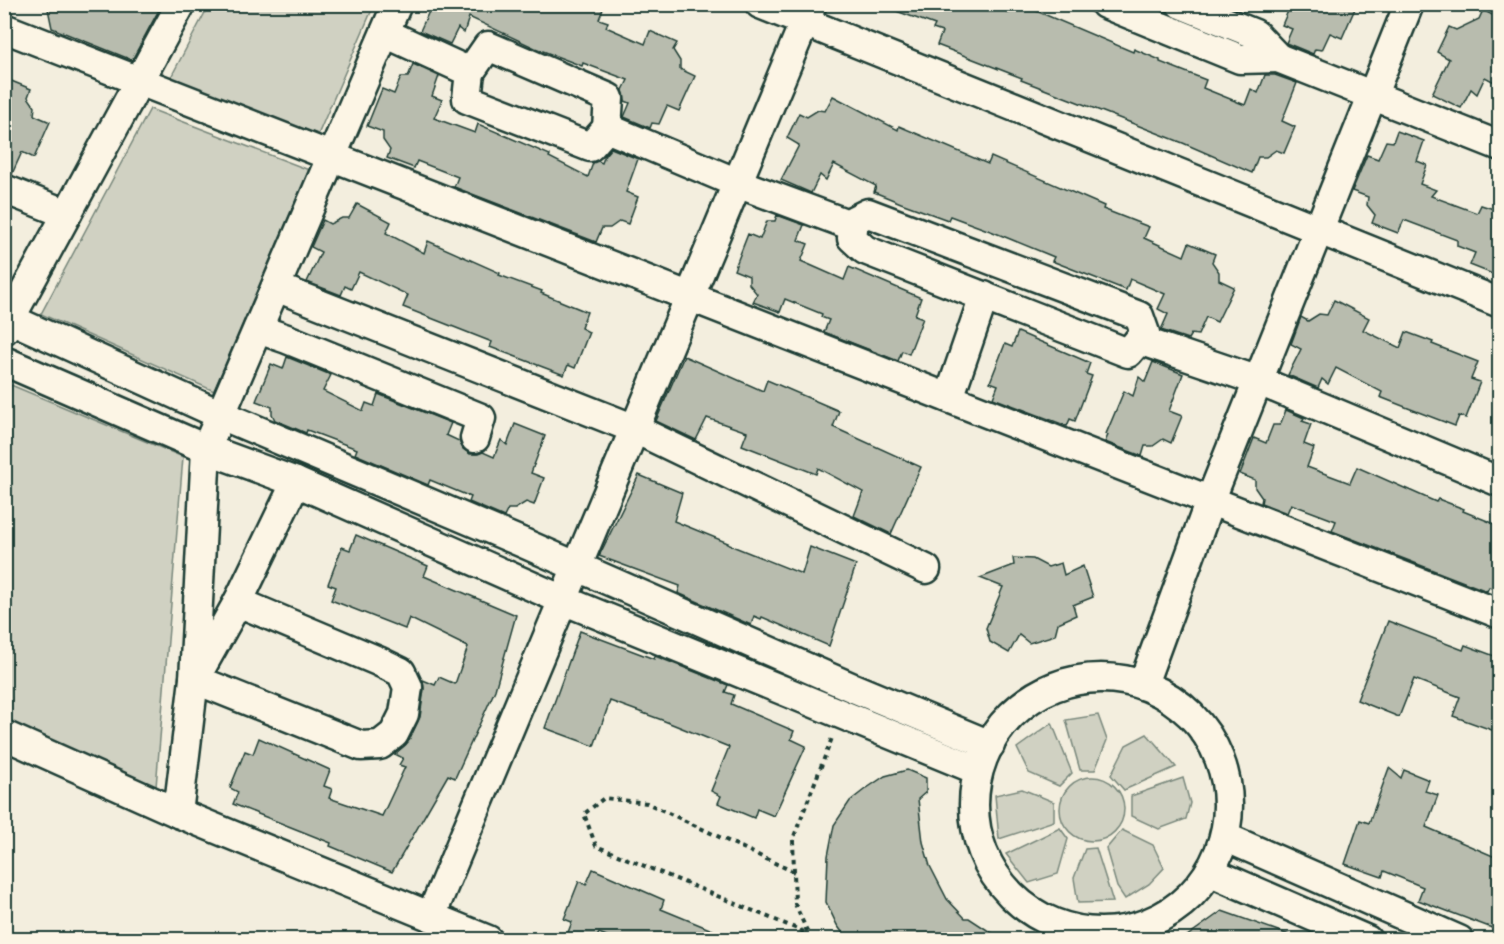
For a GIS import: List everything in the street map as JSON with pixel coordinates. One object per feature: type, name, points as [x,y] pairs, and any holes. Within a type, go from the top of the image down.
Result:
[{"type":"street","points":[[181,4],[7,321],[221,415],[521,542],[850,687],[990,745]]},
{"type":"street","points":[[178,813],[194,679],[206,449],[398,4]]},
{"type":"street","points":[[760,4],[808,14],[1319,230],[1500,303]]},
{"type":"street","points":[[1105,4],[1240,59],[1278,58],[1500,146]]},
{"type":"street","points":[[1181,4],[1255,33],[1278,58]]},
{"type":"street","points":[[1143,684],[1210,501],[1409,4]]},
{"type":"street","points":[[431,916],[808,14]]},
{"type":"street","points":[[4,28],[1500,614]]},
{"type":"street","points":[[385,33],[470,72]]},
{"type":"street","points":[[488,46],[609,98],[607,128],[590,147],[468,99],[470,72],[488,46]]},
{"type":"street","points":[[607,128],[737,183],[853,226]]},
{"type":"street","points":[[4,189],[67,214]]},
{"type":"street","points":[[868,213],[1139,316],[1145,333],[1128,353],[865,250],[852,238],[853,226],[854,220],[868,213]]},
{"type":"street","points":[[276,287],[635,429],[927,569]]},
{"type":"street","points":[[948,398],[984,296]]},
{"type":"street","points":[[258,329],[481,418],[474,438]]},
{"type":"street","points":[[1139,340],[1259,381],[1498,476]]},
{"type":"street","points":[[4,361],[206,449],[296,482],[563,600],[975,770]]},
{"type":"street","points":[[194,679],[238,602],[296,482]]},
{"type":"street","points":[[194,679],[362,746],[380,745],[394,734],[404,714],[408,687],[401,672],[238,602]]},
{"type":"street","points":[[1112,677],[1143,684],[1177,701],[1204,728],[1222,762],[1230,799],[1226,837],[1211,872],[1192,897],[1167,915],[1139,928],[1108,933],[1053,931],[1042,918],[1011,895],[989,865],[976,829],[975,770],[1000,727],[1022,704],[1050,688],[1080,678],[1112,677]]},
{"type":"street","points":[[842,715],[850,687]]},
{"type":"street","points":[[4,735],[178,813],[488,939]]},
{"type":"street","points":[[1226,837],[1459,939]]},
{"type":"street","points":[[1211,872],[1367,939]]},
{"type":"path","points":[[811,939],[795,904],[793,839],[842,715]]},
{"type":"path","points":[[794,872],[647,803],[604,798],[584,814],[596,846],[807,933]]},
{"type":"shaded area","points":[[209,5],[374,5],[317,137],[170,79]]},
{"type":"shaded area","points":[[150,109],[309,170],[214,391],[41,314]]},
{"type":"shaded area","points":[[11,385],[183,457],[156,787],[5,725],[4,453]]},
{"type":"shaded area","points":[[1098,715],[1107,740],[1095,770],[1080,770],[1066,720]]},
{"type":"shaded area","points":[[1052,723],[1072,773],[1059,786],[1029,773],[1017,748]]},
{"type":"shaded area","points":[[1147,734],[1176,767],[1124,790],[1111,775],[1126,745]]},
{"type":"shaded area","points":[[1086,777],[1098,777],[1115,786],[1122,797],[1124,809],[1122,821],[1115,832],[1098,841],[1086,841],[1074,836],[1065,827],[1060,815],[1060,803],[1065,791],[1074,782]]},
{"type":"shaded area","points":[[1183,778],[1190,803],[1186,819],[1159,829],[1131,816],[1131,796]]},
{"type":"shaded area","points":[[1022,789],[1054,802],[1054,821],[999,839],[995,795]]},
{"type":"shaded area","points":[[1060,828],[1068,839],[1058,874],[1029,883],[1006,854]]},
{"type":"shaded area","points":[[1122,830],[1153,845],[1164,868],[1149,884],[1125,899],[1117,887],[1106,849]]},
{"type":"shaded area","points":[[1096,848],[1113,902],[1078,903],[1074,878],[1085,849]]},
{"type":"building","points":[[47,4],[162,4],[132,60],[52,28]]},
{"type":"building","points":[[428,4],[605,4],[599,19],[608,22],[606,27],[645,44],[650,31],[677,43],[673,50],[680,61],[680,69],[695,76],[679,111],[667,106],[659,124],[652,123],[650,128],[624,117],[630,103],[625,101],[623,90],[628,80],[535,48],[469,17],[464,33],[458,28],[450,44],[420,31],[431,7]]},
{"type":"building","points":[[885,4],[990,4],[1009,13],[1012,4],[1020,4],[1206,80],[1203,88],[1245,105],[1251,89],[1258,93],[1265,75],[1275,75],[1297,83],[1282,121],[1295,127],[1284,153],[1276,150],[1266,157],[1258,157],[1252,173],[1183,143],[937,45],[942,32],[933,29],[935,25],[885,7]]},
{"type":"building","points":[[1291,4],[1357,4],[1342,38],[1330,33],[1322,50],[1315,49],[1313,54],[1286,43],[1292,29],[1282,25]]},
{"type":"building","points":[[1483,10],[1500,19],[1500,85],[1485,77],[1477,94],[1471,89],[1461,108],[1432,94],[1449,59],[1437,52],[1449,27],[1456,30],[1479,19]]},
{"type":"building","points":[[413,64],[439,76],[432,96],[442,100],[434,118],[475,133],[478,124],[550,155],[549,157],[588,177],[593,163],[598,161],[602,163],[611,148],[638,159],[626,192],[638,197],[628,224],[620,221],[610,228],[602,228],[596,242],[454,187],[458,177],[417,161],[414,168],[387,158],[390,150],[383,140],[383,132],[367,126],[382,89],[394,94],[401,77],[408,77]]},
{"type":"building","points":[[4,78],[31,89],[28,97],[35,107],[34,115],[50,122],[34,158],[22,152],[12,174],[4,173]]},
{"type":"building","points":[[833,96],[898,130],[899,126],[988,164],[991,157],[1104,206],[1103,209],[1149,227],[1144,238],[1184,256],[1189,243],[1215,254],[1212,262],[1219,272],[1219,280],[1234,287],[1217,322],[1206,317],[1198,335],[1191,334],[1188,339],[1161,330],[1168,314],[1158,309],[1165,294],[1130,279],[1126,290],[1052,261],[1054,257],[993,232],[950,216],[948,220],[901,203],[874,192],[876,186],[834,164],[826,180],[820,175],[811,193],[781,180],[799,145],[787,138],[799,113],[807,117],[818,110],[825,111]]},
{"type":"building","points":[[1397,131],[1424,141],[1417,161],[1427,165],[1420,184],[1436,190],[1431,196],[1477,213],[1481,205],[1500,211],[1500,277],[1470,265],[1475,253],[1457,246],[1457,240],[1404,220],[1398,233],[1372,223],[1375,215],[1367,205],[1368,197],[1352,191],[1367,155],[1378,159],[1386,141],[1393,142]]},
{"type":"building","points":[[357,204],[391,222],[386,233],[424,253],[428,241],[500,273],[499,275],[542,291],[541,293],[587,312],[581,328],[589,332],[575,368],[568,365],[564,375],[490,347],[492,342],[403,307],[408,295],[359,272],[351,289],[345,286],[341,295],[307,282],[321,252],[311,247],[323,220],[330,224],[342,218],[349,218]]},
{"type":"building","points":[[777,215],[804,225],[798,240],[808,244],[801,261],[844,280],[849,267],[921,298],[915,315],[923,318],[909,354],[902,351],[898,361],[824,332],[829,320],[821,317],[822,314],[785,299],[780,312],[753,302],[757,294],[749,284],[749,276],[734,270],[748,234],[760,239],[767,221],[775,221]]},
{"type":"building","points":[[1334,300],[1369,318],[1363,330],[1400,348],[1406,332],[1478,362],[1471,379],[1480,382],[1466,418],[1459,416],[1455,426],[1408,408],[1380,397],[1382,392],[1336,368],[1328,384],[1322,379],[1318,388],[1288,375],[1301,349],[1291,344],[1301,317],[1308,321],[1319,314],[1327,315]]},
{"type":"building","points":[[1018,332],[1090,363],[1086,374],[1092,376],[1075,421],[1070,419],[1067,426],[993,398],[998,385],[990,382],[1005,344],[1012,347]]},
{"type":"building","points":[[684,356],[763,391],[767,380],[839,411],[833,427],[921,467],[891,534],[854,516],[863,492],[818,468],[816,474],[742,445],[747,432],[707,418],[696,440],[656,421]]},
{"type":"building","points":[[287,357],[331,375],[323,391],[363,411],[366,403],[374,406],[378,394],[451,423],[446,435],[459,441],[463,449],[470,454],[483,452],[494,457],[501,440],[507,445],[515,424],[545,436],[531,473],[544,478],[534,505],[526,502],[515,509],[508,509],[504,517],[469,502],[471,497],[430,480],[428,485],[355,454],[357,449],[307,430],[306,433],[275,420],[272,407],[256,401],[271,364],[283,369]]},
{"type":"building","points":[[1153,362],[1183,374],[1169,411],[1182,416],[1171,443],[1163,439],[1153,446],[1145,446],[1142,456],[1105,442],[1108,435],[1106,434],[1124,391],[1133,396],[1139,377],[1145,382]]},
{"type":"building","points":[[1286,410],[1304,418],[1302,421],[1311,424],[1304,444],[1314,448],[1307,467],[1350,483],[1357,467],[1436,502],[1438,499],[1500,526],[1500,591],[1489,587],[1487,591],[1332,531],[1336,521],[1291,504],[1287,513],[1261,503],[1262,498],[1255,488],[1255,480],[1240,474],[1254,438],[1266,443],[1273,425],[1280,425]]},
{"type":"building","points":[[639,475],[682,493],[674,521],[727,544],[802,574],[810,547],[856,565],[829,646],[762,617],[761,619],[754,616],[751,625],[678,593],[680,586],[599,556]]},
{"type":"building","points":[[356,535],[428,566],[424,576],[516,615],[495,690],[455,778],[448,775],[392,872],[330,846],[331,843],[233,804],[238,792],[230,788],[245,751],[253,754],[259,738],[330,770],[324,786],[332,789],[329,798],[382,816],[405,767],[399,765],[403,758],[395,754],[408,742],[420,717],[423,680],[435,685],[439,677],[455,684],[468,647],[409,618],[405,629],[331,600],[336,587],[328,584],[342,547],[350,550]]},
{"type":"building","points":[[1013,558],[1033,559],[1048,567],[1061,563],[1064,575],[1083,566],[1093,597],[1073,605],[1076,615],[1058,623],[1055,635],[1029,643],[1019,635],[1009,653],[990,642],[986,628],[1003,587],[980,578],[1014,565]]},
{"type":"building","points":[[1388,621],[1463,650],[1465,645],[1500,658],[1500,733],[1453,716],[1460,697],[1414,679],[1399,717],[1357,700]]},
{"type":"building","points":[[580,631],[654,659],[655,656],[728,685],[725,692],[734,695],[731,704],[794,731],[791,739],[806,746],[774,816],[757,809],[754,818],[718,803],[721,796],[711,791],[729,747],[662,720],[610,701],[594,746],[545,728]]},
{"type":"building","points":[[1389,768],[1401,778],[1404,770],[1429,780],[1425,791],[1438,795],[1426,827],[1500,859],[1500,909],[1492,928],[1418,900],[1423,887],[1384,871],[1382,877],[1345,864],[1360,820],[1369,823]]},
{"type":"building","points":[[907,770],[926,778],[926,792],[918,799],[923,842],[930,866],[947,899],[965,918],[969,918],[1001,939],[847,939],[837,925],[826,902],[828,856],[834,825],[850,801],[864,790],[885,776]]},
{"type":"building","points":[[593,869],[664,900],[661,909],[734,939],[614,939],[599,933],[596,939],[578,939],[567,935],[572,922],[564,919],[579,881],[586,885]]},
{"type":"building","points":[[1222,911],[1295,937],[1294,939],[1183,939]]}]
